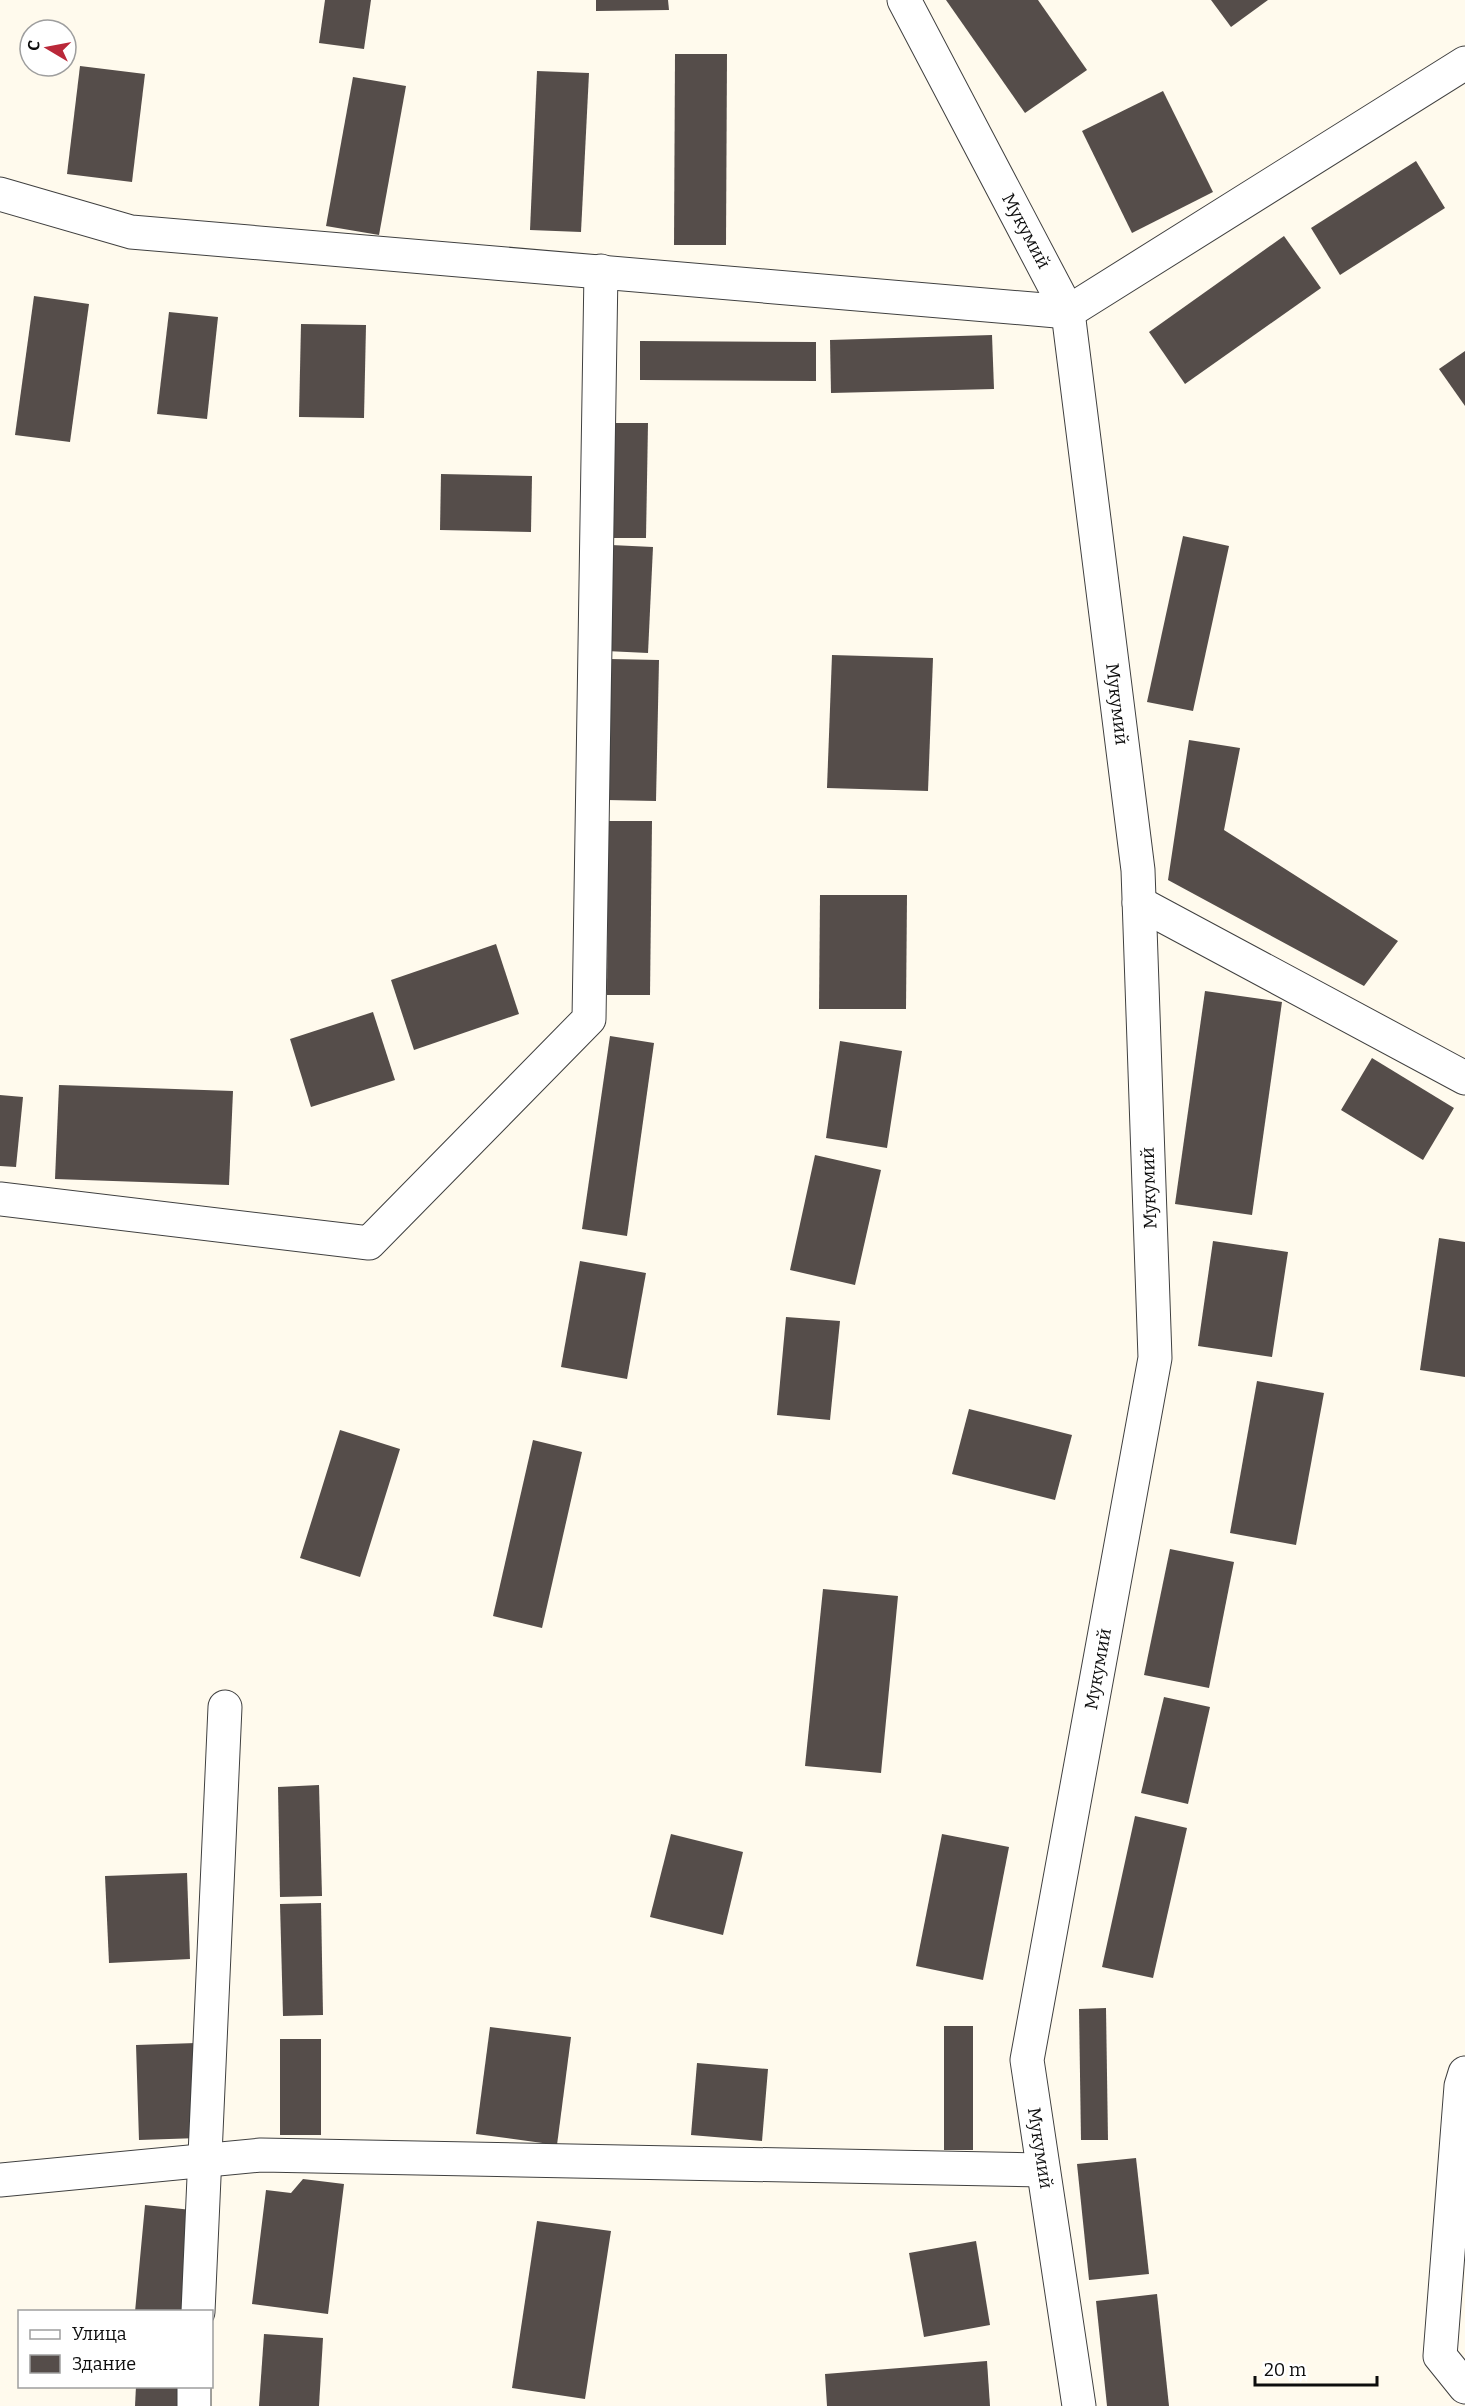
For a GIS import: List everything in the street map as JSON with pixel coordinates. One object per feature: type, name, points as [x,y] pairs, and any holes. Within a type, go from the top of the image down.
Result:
[{"type":"street","name":"Мукумий","points":[[904,0],[1068,312],[1138,870],[1155,1358],[1027,2060],[1079,2406]]},
{"type":"street","points":[[0,194],[131,232],[1068,312],[1465,63]]},
{"type":"street","points":[[0,1199],[369,1243],[589,1019],[601,271]]},
{"type":"street","points":[[1139,903],[1465,1078]]},
{"type":"street","points":[[198,2310],[225,1707]]},
{"type":"street","points":[[1465,2073],[1461,2086],[1440,2356],[1465,2386]]},
{"type":"street","points":[[0,2180],[261,2155],[1043,2170]]},
{"type":"street","points":[[194,2388],[194,2406]]},
{"type":"building","points":[[325,0],[371,0],[364,49],[319,43]]},
{"type":"building","points":[[596,0],[668,0],[669,10],[596,11]]},
{"type":"building","points":[[946,0],[1038,0],[1087,70],[1025,113]]},
{"type":"building","points":[[1211,0],[1268,0],[1231,27]]},
{"type":"building","points":[[675,54],[727,54],[726,245],[674,245]]},
{"type":"building","points":[[80,66],[145,74],[132,182],[67,174]]},
{"type":"building","points":[[537,71],[589,73],[581,232],[530,230]]},
{"type":"building","points":[[353,77],[406,86],[379,235],[326,226]]},
{"type":"building","points":[[1163,91],[1213,192],[1132,233],[1082,131]]},
{"type":"building","points":[[1416,161],[1445,208],[1340,275],[1311,228]]},
{"type":"building","points":[[1284,236],[1321,288],[1185,384],[1149,332]]},
{"type":"building","points":[[34,296],[89,304],[70,442],[15,435]]},
{"type":"building","points":[[169,312],[218,317],[207,419],[157,414]]},
{"type":"building","points":[[301,324],[366,325],[364,418],[299,417]]},
{"type":"building","points":[[992,335],[994,389],[831,393],[830,340]]},
{"type":"building","points":[[640,341],[816,342],[816,381],[640,380]]},
{"type":"building","points":[[1465,351],[1465,406],[1439,369]]},
{"type":"building","points":[[612,423],[648,423],[646,538],[610,538]]},
{"type":"building","points":[[441,474],[532,476],[531,532],[440,530]]},
{"type":"building","points":[[1183,536],[1229,546],[1193,711],[1147,702]]},
{"type":"building","points":[[611,545],[653,547],[648,653],[606,651]]},
{"type":"building","points":[[832,655],[933,658],[928,791],[827,788]]},
{"type":"building","points":[[610,659],[659,660],[656,801],[607,800]]},
{"type":"building","points":[[1189,740],[1240,748],[1224,830],[1398,941],[1364,986],[1168,880]]},
{"type":"building","points":[[608,821],[652,821],[650,995],[607,995]]},
{"type":"building","points":[[820,895],[907,895],[906,1009],[819,1009]]},
{"type":"building","points":[[496,944],[519,1014],[414,1050],[391,980]]},
{"type":"building","points":[[1205,991],[1282,1002],[1252,1215],[1175,1204]]},
{"type":"building","points":[[373,1012],[395,1080],[311,1107],[290,1039]]},
{"type":"building","points":[[610,1036],[654,1043],[627,1236],[582,1229]]},
{"type":"building","points":[[840,1041],[902,1051],[887,1148],[826,1138]]},
{"type":"building","points":[[1372,1058],[1454,1108],[1423,1160],[1341,1110]]},
{"type":"building","points":[[59,1085],[233,1091],[229,1185],[55,1179]]},
{"type":"building","points":[[0,1095],[23,1097],[16,1167],[0,1166]]},
{"type":"building","points":[[815,1155],[881,1170],[855,1285],[790,1270]]},
{"type":"building","points":[[1439,1238],[1465,1242],[1465,1377],[1420,1370]]},
{"type":"building","points":[[1213,1241],[1288,1252],[1272,1357],[1198,1346]]},
{"type":"building","points":[[580,1261],[646,1273],[627,1379],[561,1367]]},
{"type":"building","points":[[786,1317],[840,1321],[830,1420],[777,1415]]},
{"type":"building","points":[[1257,1381],[1324,1393],[1296,1545],[1230,1533]]},
{"type":"building","points":[[969,1409],[1072,1435],[1055,1500],[952,1474]]},
{"type":"building","points":[[340,1430],[400,1449],[360,1577],[300,1558]]},
{"type":"building","points":[[533,1440],[582,1452],[542,1628],[493,1616]]},
{"type":"building","points":[[1170,1549],[1234,1562],[1209,1688],[1144,1675]]},
{"type":"building","points":[[823,1589],[898,1596],[881,1773],[805,1766]]},
{"type":"building","points":[[1164,1697],[1210,1707],[1188,1804],[1141,1793]]},
{"type":"building","points":[[319,1785],[322,1896],[280,1897],[278,1787]]},
{"type":"building","points":[[1135,1816],[1187,1828],[1153,1978],[1102,1967]]},
{"type":"building","points":[[671,1834],[743,1852],[723,1935],[650,1917]]},
{"type":"building","points":[[942,1834],[1009,1847],[983,1980],[916,1966]]},
{"type":"building","points":[[187,1873],[190,1959],[109,1963],[105,1876]]},
{"type":"building","points":[[321,1903],[323,2015],[283,2016],[280,1904]]},
{"type":"building","points":[[1106,2008],[1108,2140],[1081,2140],[1079,2009]]},
{"type":"building","points":[[944,2026],[973,2026],[973,2150],[944,2150]]},
{"type":"building","points":[[490,2027],[571,2037],[557,2145],[476,2134]]},
{"type":"building","points":[[280,2039],[321,2039],[321,2135],[280,2135]]},
{"type":"building","points":[[196,2043],[199,2138],[139,2140],[136,2045]]},
{"type":"building","points":[[697,2063],[768,2069],[762,2141],[691,2135]]},
{"type":"building","points":[[1136,2158],[1149,2274],[1089,2280],[1077,2164]]},
{"type":"building","points":[[303,2179],[344,2184],[328,2314],[252,2304],[266,2190],[291,2193]]},
{"type":"building","points":[[145,2205],[201,2211],[191,2310],[135,2310]]},
{"type":"building","points":[[537,2221],[611,2231],[585,2399],[512,2388]]},
{"type":"building","points":[[976,2241],[990,2325],[924,2337],[909,2253]]},
{"type":"building","points":[[1157,2294],[1169,2406],[1107,2406],[1096,2301]]},
{"type":"building","points":[[264,2334],[323,2338],[319,2406],[259,2406]]},
{"type":"building","points":[[987,2361],[990,2406],[827,2406],[825,2374]]},
{"type":"building","points":[[136,2388],[182,2388],[181,2406],[135,2406]]}]
